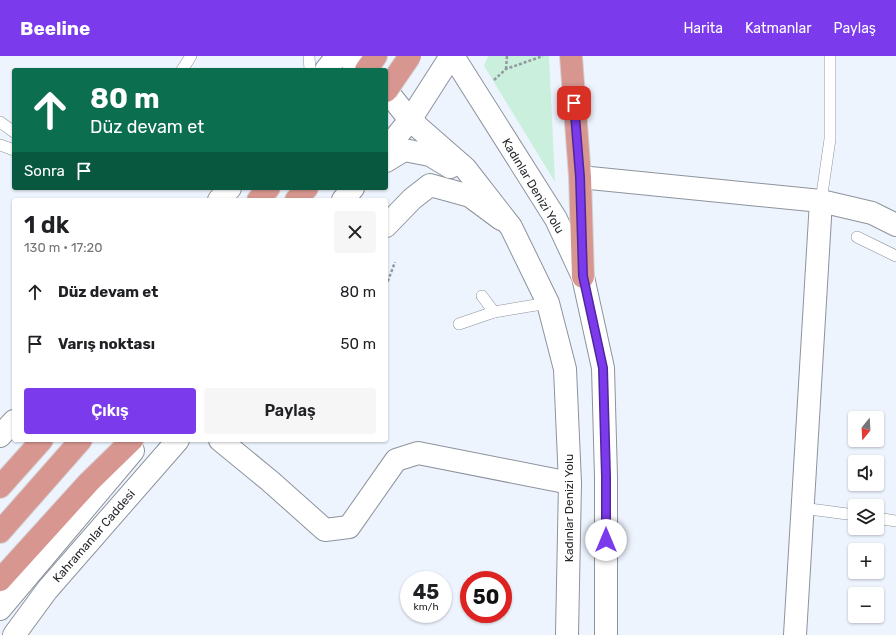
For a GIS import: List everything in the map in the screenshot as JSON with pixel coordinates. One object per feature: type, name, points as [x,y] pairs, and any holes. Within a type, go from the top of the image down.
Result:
[{"type":"highway","points":[[367,68],[376,56]]},
{"type":"highway","points":[[388,87],[410,56]]},
{"type":"highway","points":[[571,56],[580,177],[583,276]]},
{"type":"highway","points":[[260,198],[267,190]]},
{"type":"highway","points":[[298,198],[305,190]]},
{"type":"highway","points":[[0,487],[40,442]]},
{"type":"highway","points":[[0,532],[79,442]]},
{"type":"highway","points":[[0,580],[89,482],[130,442]]},
{"type":"main road","points":[[328,68],[337,56]]},
{"type":"main road","points":[[346,56],[362,68]]},
{"type":"main road","points":[[388,147],[410,120],[452,56]]},
{"type":"main road","name":"Kadınlar Denizi Yolu","points":[[452,56],[556,219],[583,276],[603,368],[606,477],[606,635]]},
{"type":"main road","name":"Kadınlar Denizi Yolu","points":[[388,92],[410,120],[465,168],[511,227],[548,303],[565,369],[570,483],[567,635]]},
{"type":"main road","points":[[388,159],[404,150],[430,154],[476,182]]},
{"type":"main road","points":[[580,177],[821,201],[872,214],[896,225]]},
{"type":"main road","points":[[388,224],[412,199],[430,185],[470,196],[511,227]]},
{"type":"main road","points":[[221,198],[228,190]]},
{"type":"main road","points":[[345,198],[352,190]]},
{"type":"main road","points":[[795,635],[821,201]]},
{"type":"main road","points":[[0,436],[12,423]]},
{"type":"main road","points":[[0,609],[139,442]]},
{"type":"main road","name":"Kahramanlar Caddesi","points":[[14,635],[47,590],[176,442]]},
{"type":"main road","points":[[222,442],[325,530],[349,527],[396,460],[418,452],[570,483]]},
{"type":"lane","points":[[183,68],[191,56]]},
{"type":"lane","points":[[309,56],[310,68]]},
{"type":"lane","points":[[821,201],[830,138],[830,56]]},
{"type":"lane","points":[[0,122],[12,131]]},
{"type":"lane","points":[[0,145],[12,149]]},
{"type":"lane","points":[[857,237],[896,256]]},
{"type":"lane","points":[[482,296],[494,312]]},
{"type":"lane","points":[[459,324],[494,312],[548,303]]},
{"type":"lane","points":[[802,508],[848,514]]},
{"type":"lane","points":[[884,519],[896,521]]},
{"type":"path","points":[[506,69],[507,56]]},
{"type":"path","points":[[491,82],[506,69],[543,56]]},
{"type":"path","points":[[388,281],[395,262]]},
{"type":"green space","points":[[488,56],[549,56],[555,182],[484,66]]},
{"type":"route","points":[[574,103],[580,177],[583,276],[603,368],[606,540]]}]
